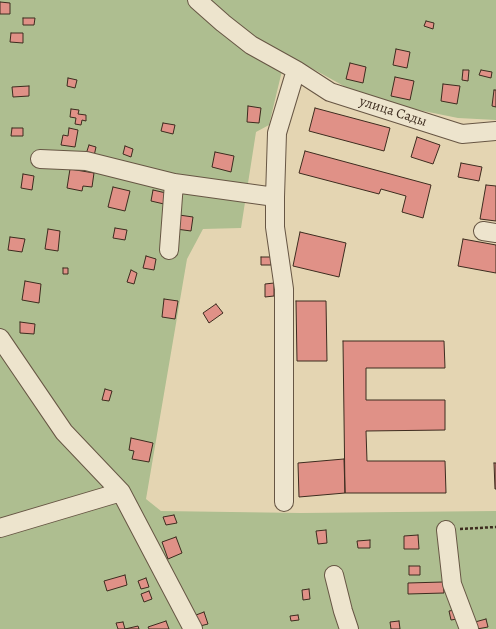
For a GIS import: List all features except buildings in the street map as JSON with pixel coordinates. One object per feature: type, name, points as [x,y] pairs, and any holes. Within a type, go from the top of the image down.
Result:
[{"type":"street","name":"улица Сады","points":[[197,0],[251,45],[296,70],[330,92],[462,134],[496,131]]},
{"type":"street","points":[[209,0],[223,23]]},
{"type":"street","points":[[284,502],[284,289],[275,227],[275,197],[277,133],[296,70]]},
{"type":"street","points":[[40,159],[86,161],[174,183],[275,197]]},
{"type":"street","points":[[169,250],[174,183]]},
{"type":"street","points":[[0,338],[64,432],[121,492],[193,629]]},
{"type":"street","points":[[0,528],[121,492]]},
{"type":"street","points":[[446,530],[452,584],[469,629]]},
{"type":"street","points":[[334,575],[343,612],[349,629]]},
{"type":"path","points":[[446,530],[496,528]]},
{"type":"green space","points":[[0,0],[496,0],[496,120],[458,118],[369,100],[286,54],[269,125],[256,132],[241,228],[203,229],[187,259],[146,499],[161,511],[301,513],[496,511],[496,629],[0,629]]}]
